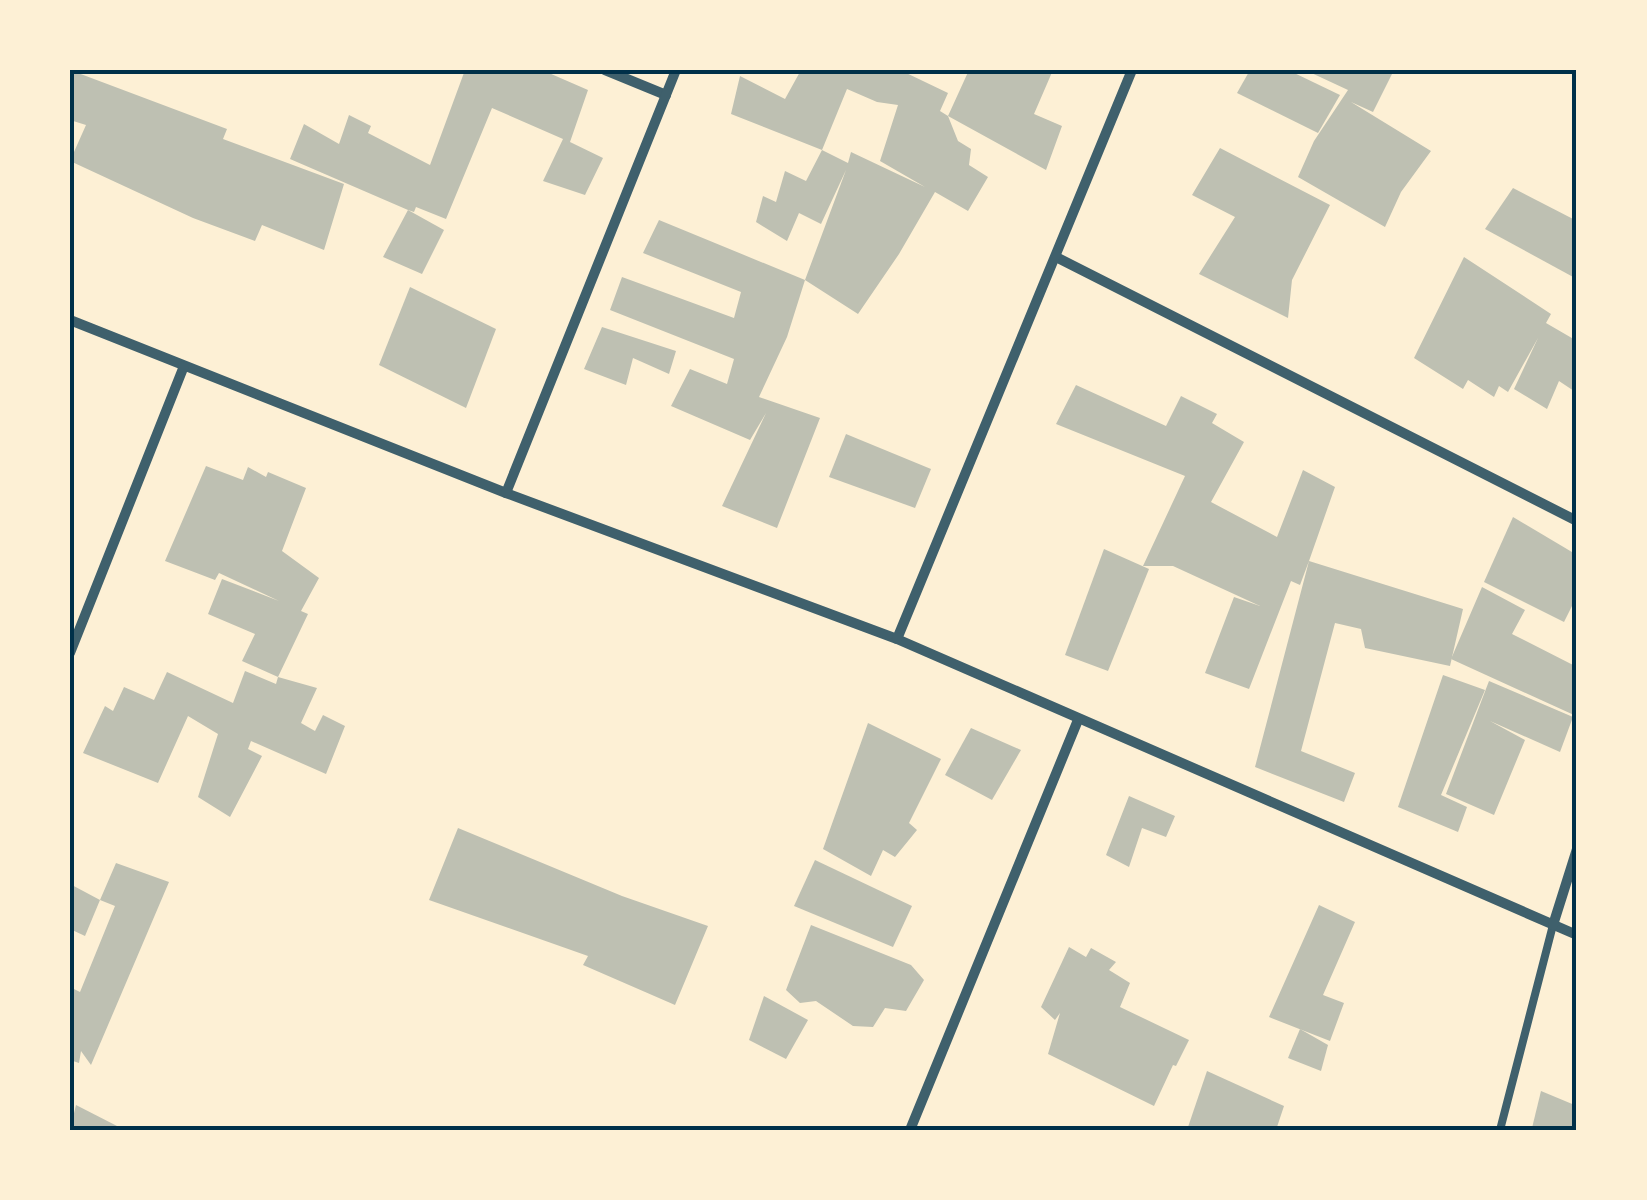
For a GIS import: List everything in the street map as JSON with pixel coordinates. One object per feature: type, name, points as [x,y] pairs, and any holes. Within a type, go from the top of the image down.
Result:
[{"type":"street","points":[[605,70],[666,95]]},
{"type":"street","points":[[506,493],[676,70]]},
{"type":"street","points":[[897,639],[1132,70]]},
{"type":"street","points":[[1056,257],[1577,521]]},
{"type":"street","points":[[70,320],[506,493],[897,639],[1577,935]]},
{"type":"street","points":[[70,653],[184,366]]},
{"type":"street","points":[[910,1130],[1078,720]]},
{"type":"street","points":[[1554,925],[1577,850]]},
{"type":"lane","points":[[1500,1130],[1554,925]]},
{"type":"building","points":[[70,70],[227,129],[223,139],[344,184],[324,250],[262,225],[255,241],[193,218],[70,161],[86,125],[70,120]]},
{"type":"building","points":[[465,70],[542,70],[588,90],[570,142],[603,158],[585,195],[543,181],[563,139],[492,108],[446,219],[416,207],[414,212],[408,210],[290,159],[304,124],[339,144],[349,115],[371,126],[368,133],[430,165]]},
{"type":"building","points":[[801,70],[900,70],[948,93],[940,111],[948,116],[958,141],[971,149],[969,165],[988,177],[968,211],[935,192],[858,314],[805,280],[846,170],[821,224],[799,213],[787,241],[756,222],[763,196],[776,202],[785,171],[806,181],[822,150],[731,114],[740,76],[785,99]],"holes":[[[847,89],[877,102],[898,105],[880,161],[925,187],[851,152],[848,163],[822,150]]]},
{"type":"building","points":[[969,70],[1053,70],[1034,114],[1062,126],[1046,170],[948,116]]},
{"type":"building","points":[[1250,70],[1288,70],[1340,95],[1318,133],[1237,93]]},
{"type":"building","points":[[1305,70],[1394,70],[1373,112],[1351,102],[1431,151],[1401,192],[1385,227],[1298,177],[1314,141],[1348,90]]},
{"type":"building","points":[[1220,148],[1330,205],[1292,280],[1288,318],[1199,274],[1235,217],[1192,195]]},
{"type":"building","points":[[1513,188],[1577,221],[1575,278],[1485,229]]},
{"type":"building","points":[[408,210],[444,230],[422,274],[383,257]]},
{"type":"building","points":[[659,220],[805,280],[787,337],[759,397],[820,418],[777,528],[722,506],[766,413],[750,440],[671,406],[690,369],[727,384],[734,359],[610,310],[622,277],[734,318],[741,292],[643,253]]},
{"type":"building","points":[[1464,257],[1551,314],[1546,323],[1577,341],[1577,393],[1559,381],[1547,409],[1514,389],[1538,338],[1508,392],[1499,386],[1494,397],[1468,380],[1463,389],[1414,358]]},
{"type":"building","points":[[410,287],[496,329],[466,408],[379,365]]},
{"type":"building","points":[[602,327],[676,351],[669,374],[633,358],[626,385],[584,369]]},
{"type":"building","points":[[1076,385],[1166,426],[1181,396],[1217,414],[1212,423],[1244,442],[1211,502],[1277,537],[1303,470],[1335,487],[1300,585],[1291,581],[1249,689],[1205,673],[1234,597],[1260,606],[1173,566],[1143,566],[1185,476],[1056,424]]},
{"type":"building","points":[[846,434],[931,469],[915,508],[829,477]]},
{"type":"building","points":[[206,466],[243,480],[248,467],[266,477],[268,472],[306,488],[282,551],[319,578],[301,611],[308,614],[278,677],[242,661],[255,634],[208,614],[222,579],[279,601],[219,573],[215,580],[165,561]]},
{"type":"building","points":[[1513,517],[1577,555],[1577,596],[1564,622],[1484,582]]},
{"type":"building","points":[[1104,549],[1149,569],[1108,671],[1065,655]]},
{"type":"building","points":[[1309,561],[1463,609],[1450,666],[1365,648],[1361,629],[1335,623],[1301,751],[1355,773],[1344,802],[1255,767]]},
{"type":"building","points":[[1482,587],[1525,610],[1512,634],[1577,667],[1574,715],[1451,659]]},
{"type":"building","points":[[245,671],[276,684],[278,677],[317,688],[301,723],[315,731],[323,715],[345,726],[326,774],[251,741],[248,749],[262,756],[230,817],[198,797],[218,734],[188,716],[158,783],[83,753],[105,706],[113,711],[124,687],[154,700],[167,672],[233,703]]},
{"type":"building","points":[[1443,675],[1485,690],[1441,795],[1467,807],[1458,832],[1398,807]]},
{"type":"building","points":[[1489,681],[1573,717],[1560,752],[1490,721],[1525,740],[1494,815],[1446,794]]},
{"type":"building","points":[[868,723],[941,759],[909,823],[917,830],[895,857],[883,850],[871,876],[823,849]]},
{"type":"building","points":[[971,728],[1021,750],[992,800],[945,775]]},
{"type":"building","points":[[1129,796],[1175,816],[1166,837],[1142,828],[1129,867],[1106,855]]},
{"type":"building","points":[[458,828],[622,896],[708,926],[675,1005],[583,965],[588,956],[429,900]]},
{"type":"building","points":[[815,860],[912,906],[893,947],[794,906]]},
{"type":"building","points":[[116,863],[169,882],[91,1065],[81,1051],[79,1063],[70,1060],[70,987],[80,992],[115,906],[100,900]]},
{"type":"building","points":[[70,884],[100,900],[85,936],[70,929]]},
{"type":"building","points":[[1319,905],[1355,922],[1323,995],[1344,1003],[1330,1041],[1269,1017]]},
{"type":"building","points":[[811,925],[911,965],[924,980],[906,1011],[885,1008],[873,1027],[853,1026],[816,1001],[800,1003],[786,990]]},
{"type":"building","points":[[1069,947],[1086,957],[1091,948],[1116,962],[1109,970],[1130,983],[1120,1007],[1189,1040],[1154,1106],[1048,1054],[1060,1013],[1055,1020],[1041,1007]]},
{"type":"building","points":[[764,996],[808,1020],[786,1059],[749,1040]]},
{"type":"building","points":[[1300,1029],[1328,1045],[1321,1071],[1288,1058]]},
{"type":"building","points":[[1207,1071],[1284,1106],[1276,1130],[1187,1130]]},
{"type":"building","points":[[1541,1091],[1577,1106],[1577,1130],[1532,1128]]},
{"type":"building","points":[[76,1105],[119,1127],[118,1130],[70,1130]]}]
